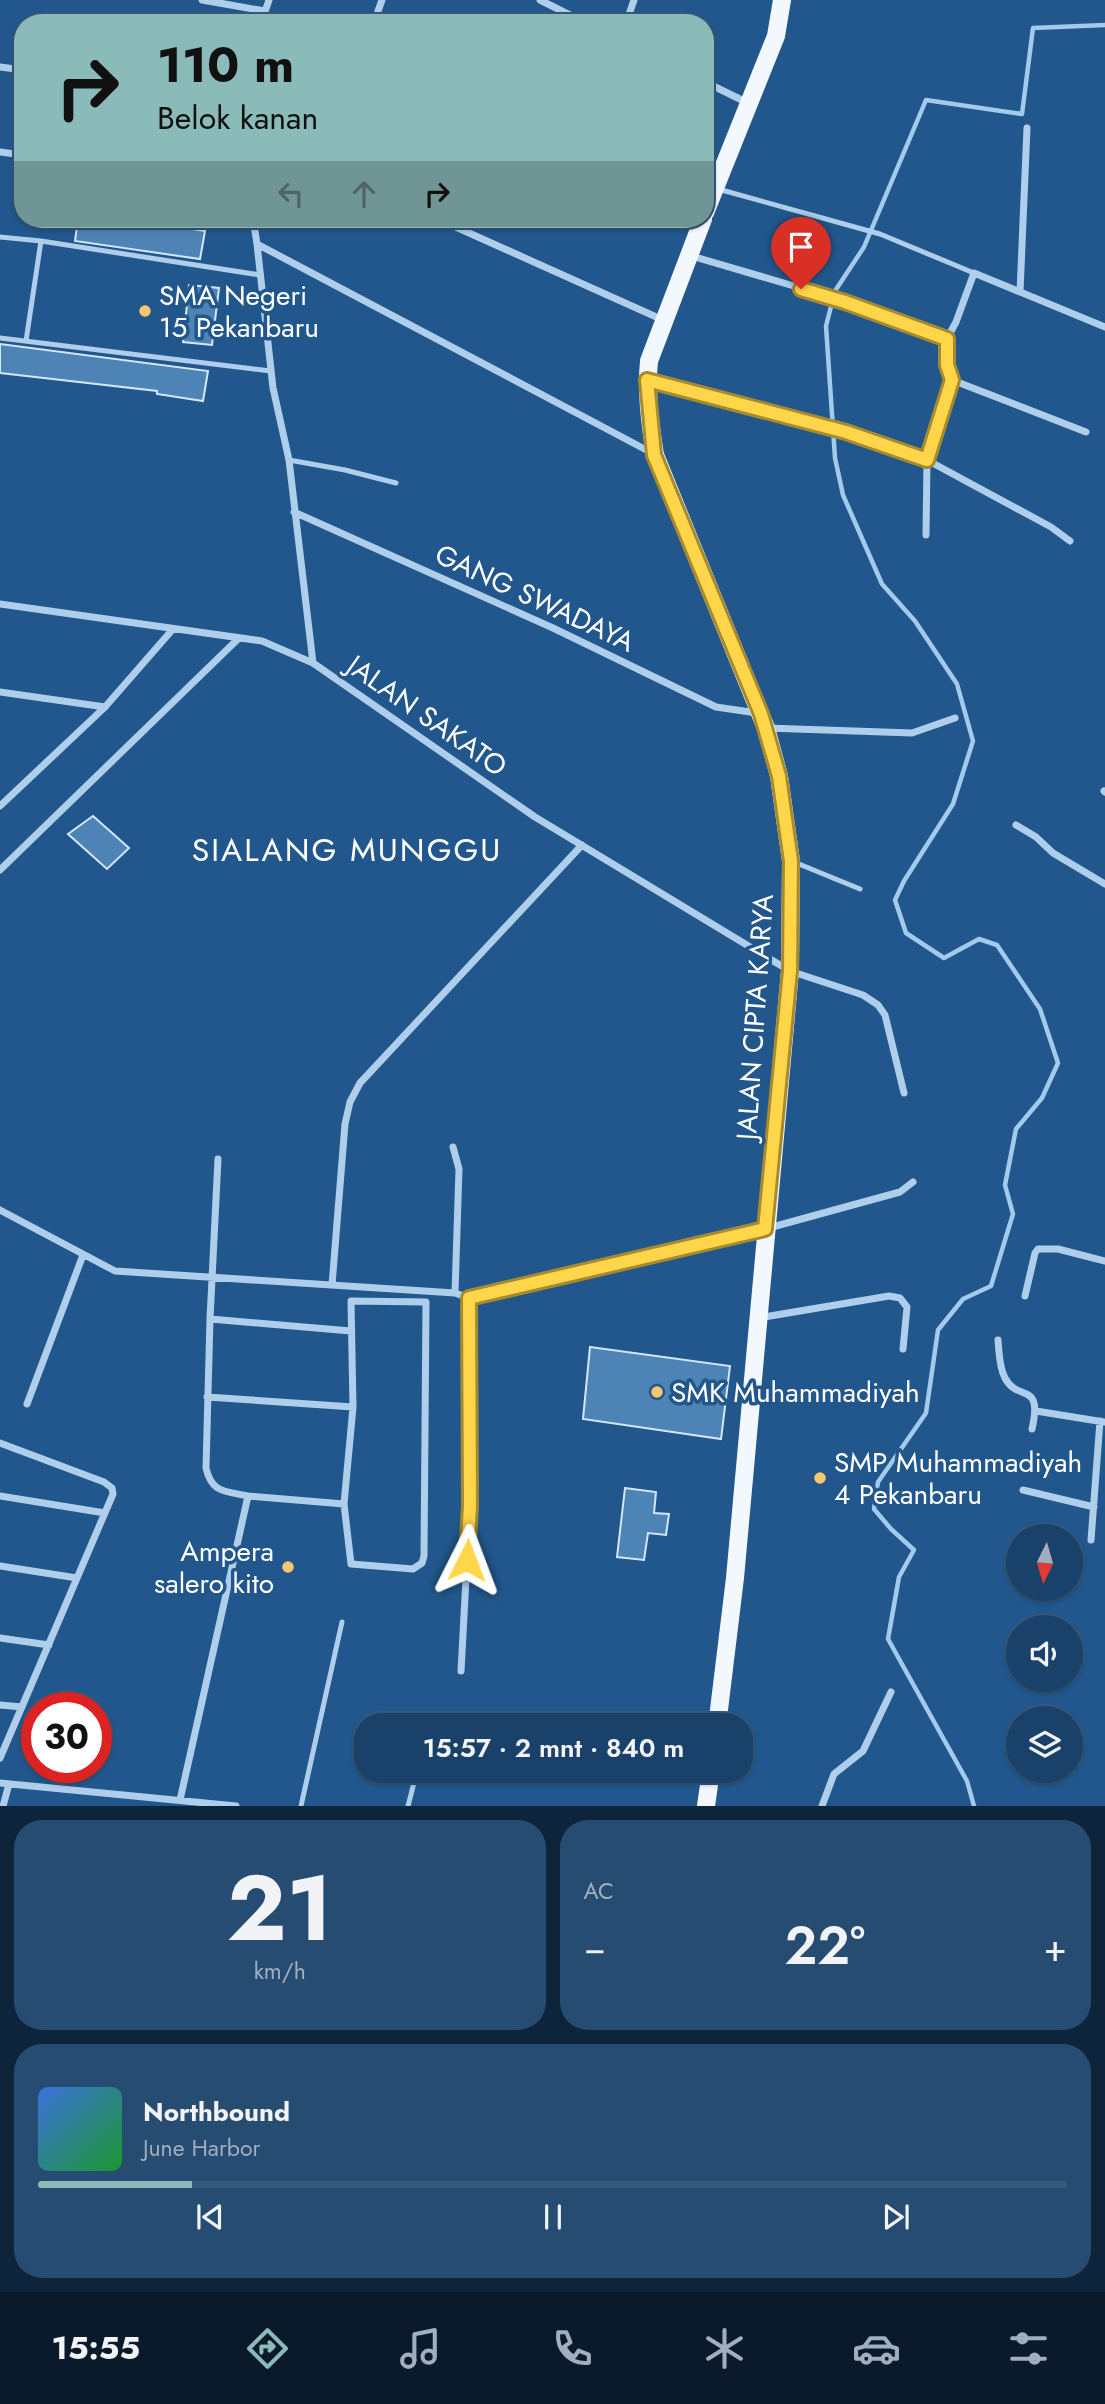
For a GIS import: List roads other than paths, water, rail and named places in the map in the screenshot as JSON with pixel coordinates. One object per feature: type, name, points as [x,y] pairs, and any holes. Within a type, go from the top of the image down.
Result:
[{"type":"main road","points":[[714,177],[749,103],[776,36],[782,0]]},
{"type":"main road","name":"JALAN CIPTA KARYA","points":[[699,228],[649,361],[647,380],[654,455],[764,721],[779,776],[791,861],[790,971],[735,1578],[719,1713]]},
{"type":"main road","points":[[706,1805],[709,1783]]},
{"type":"street","points":[[202,0],[265,11]]},
{"type":"street","points":[[264,14],[269,0]]},
{"type":"street","points":[[377,11],[382,0]]},
{"type":"street","points":[[540,0],[568,14]]},
{"type":"street","points":[[714,86],[749,103]]},
{"type":"street","points":[[1020,292],[1027,128]]},
{"type":"street","points":[[254,228],[271,371],[289,460],[313,663]]},
{"type":"street","points":[[458,228],[663,320]]},
{"type":"street","points":[[257,244],[654,455]]},
{"type":"street","points":[[688,255],[824,295],[947,339]]},
{"type":"street","points":[[926,535],[927,460],[952,380],[947,365],[947,339],[974,273],[1105,327]]},
{"type":"street","points":[[647,380],[846,432],[927,460],[1051,527],[1070,541]]},
{"type":"street","points":[[952,380],[1086,432]]},
{"type":"street","name":"GANG SWADAYA","points":[[294,512],[553,628],[716,707],[764,721],[912,733],[955,718]]},
{"type":"street","name":"JALAN SAKATO","points":[[0,604],[262,641],[313,663],[535,817],[790,971],[863,995],[878,1005],[885,1016],[904,1093]]},
{"type":"street","points":[[0,806],[105,707],[173,629]]},
{"type":"street","points":[[0,870],[239,638]]},
{"type":"street","points":[[0,692],[105,707]]},
{"type":"street","points":[[1016,825],[1036,837],[1053,853],[1105,884]]},
{"type":"street","points":[[332,1285],[345,1124],[350,1102],[360,1083],[582,845]]},
{"type":"street","points":[[453,1147],[459,1169],[455,1293]]},
{"type":"street","points":[[218,1159],[207,1397],[206,1468],[209,1482],[215,1488],[248,1496],[344,1504]]},
{"type":"street","points":[[0,1210],[115,1271],[455,1293],[469,1298],[765,1229],[901,1192],[914,1182]]},
{"type":"street","points":[[1025,1296],[1038,1249],[1058,1249],[1105,1261]]},
{"type":"street","points":[[27,1404],[83,1255]]},
{"type":"street","points":[[757,1318],[890,1296],[900,1298],[907,1307],[903,1349]]},
{"type":"street","points":[[461,1671],[470,1505],[469,1298]]},
{"type":"street","points":[[351,1301],[426,1302],[424,1556],[422,1563],[413,1569],[351,1564],[344,1504],[353,1407],[351,1331],[351,1301]]},
{"type":"street","points":[[210,1319],[351,1331]]},
{"type":"street","points":[[998,1339],[1006,1380],[1033,1400],[1036,1411],[1032,1429]]},
{"type":"street","points":[[207,1397],[353,1407]]},
{"type":"street","points":[[1036,1411],[1103,1422],[1091,1540]]},
{"type":"street","points":[[0,1443],[104,1482],[112,1488],[113,1494],[29,1692]]},
{"type":"street","points":[[1023,1490],[1094,1507]]},
{"type":"street","points":[[0,1496],[105,1513]]},
{"type":"street","points":[[180,1800],[248,1496]]},
{"type":"street","points":[[0,1566],[77,1578]]},
{"type":"street","points":[[0,1638],[49,1645]]},
{"type":"street","points":[[822,1805],[834,1773],[863,1751],[891,1692]]},
{"type":"street","points":[[0,1705],[21,1707]]},
{"type":"street","points":[[0,1758],[21,1709]]},
{"type":"street","points":[[2,1805],[4,1783],[236,1805]]},
{"type":"street","points":[[138,1805],[140,1796]]},
{"type":"lane","points":[[714,177],[880,234],[974,273]]},
{"type":"lane","points":[[0,237],[260,275]]},
{"type":"lane","points":[[26,341],[41,241]]},
{"type":"lane","points":[[0,338],[271,371]]},
{"type":"lane","points":[[289,460],[396,483]]},
{"type":"lane","points":[[791,861],[860,889]]},
{"type":"lane","points":[[301,1805],[342,1622]]},
{"type":"lane","points":[[408,1805],[414,1783]]},
{"type":"waterway","points":[[974,1806],[967,1781],[888,1639],[899,1577],[914,1550],[874,1509],[878,1482],[926,1413],[938,1330],[963,1299],[991,1286],[1013,1214],[1005,1185],[1016,1129],[1042,1098],[1058,1063],[1040,1009],[997,945],[979,939],[944,958],[906,933],[895,900],[904,881],[953,804],[973,741],[957,684],[915,621],[882,584],[843,495],[835,458],[826,326],[835,291],[864,247],[926,100],[1022,114],[1033,28],[1105,25]]},
{"type":"place","name":"SMA Negeri 15 Pekanbaru","points":[[145,311]]},
{"type":"place","name":"SMK Muhammadiyah","points":[[657,1392]]},
{"type":"place","name":"SMP Muhammadiyah 4 Pekanbaru","points":[[820,1478]]},
{"type":"place","name":"Ampera salero kito","points":[[288,1567]]},
{"type":"district","name":"SIALANG MUNGGU","points":[[347,850]]}]
